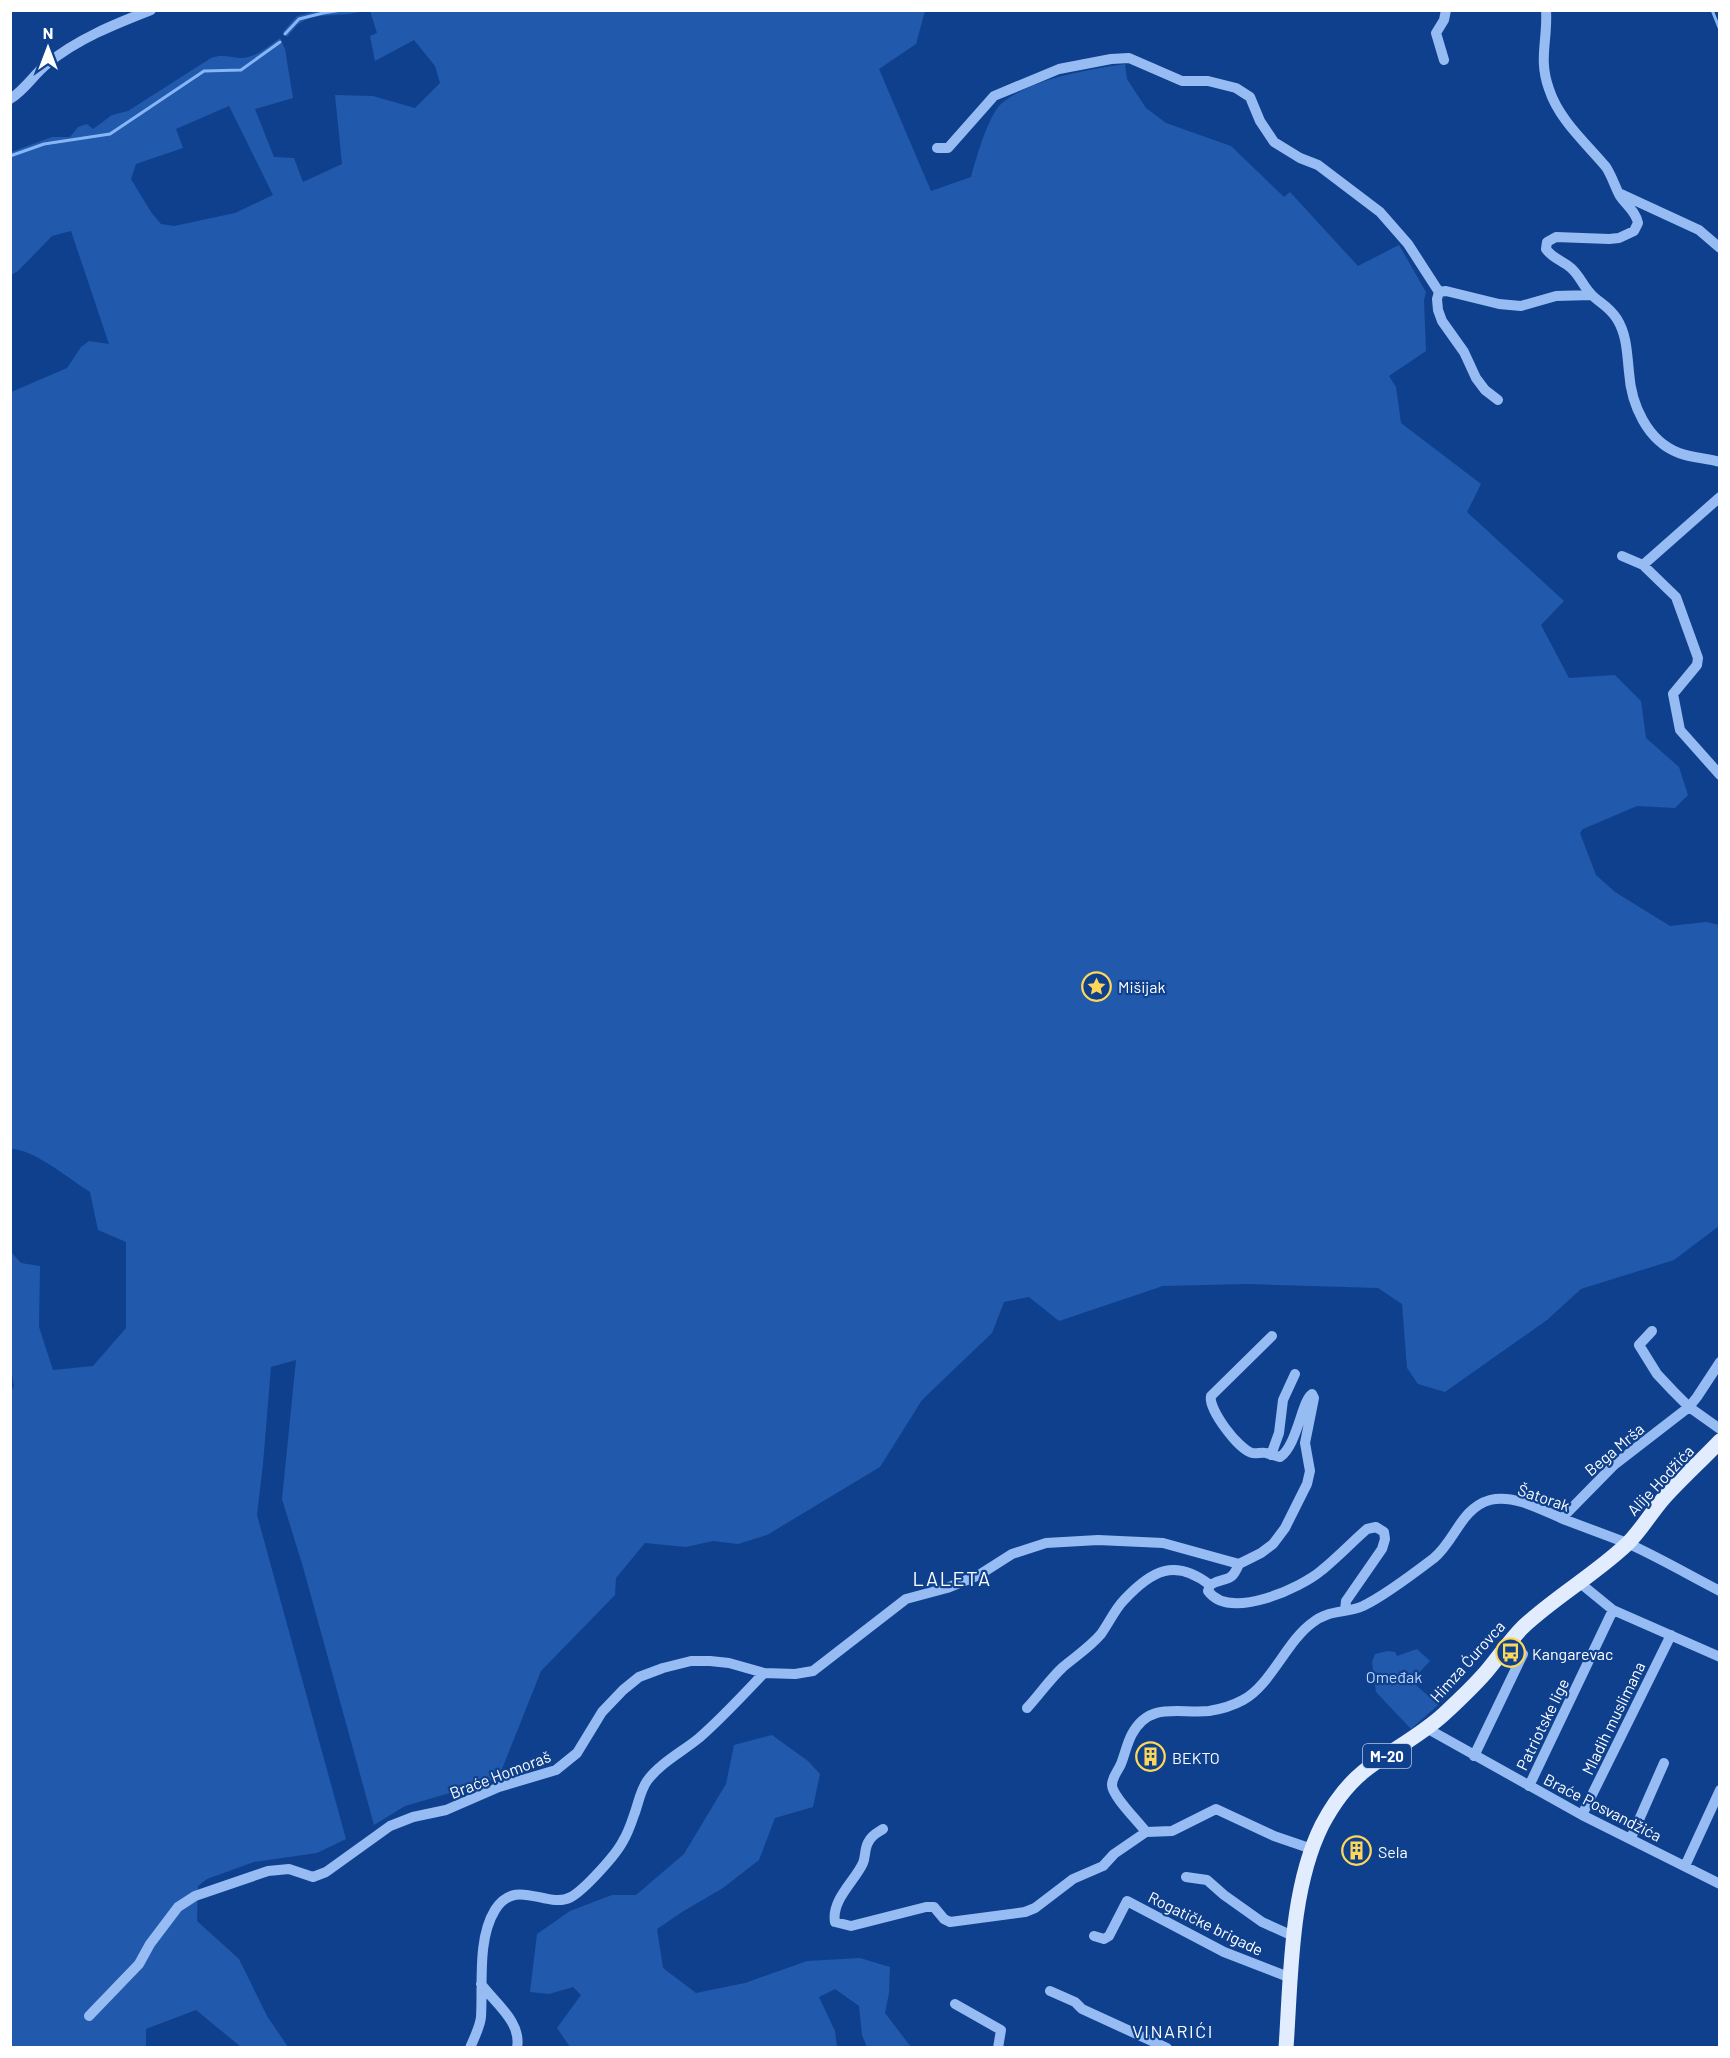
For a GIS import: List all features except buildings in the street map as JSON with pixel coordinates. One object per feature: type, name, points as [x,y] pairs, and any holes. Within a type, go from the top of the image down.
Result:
[{"type":"main road","name":"Alije Hodžića","points":[[1627,1544],[1675,1485],[1719,1441]]},
{"type":"main road","name":"Himza Ćurovca","points":[[1286,2048],[1293,1936],[1312,1849],[1323,1824],[1347,1788],[1363,1772],[1428,1729],[1485,1674],[1519,1631],[1538,1613],[1580,1583],[1627,1544]]},
{"type":"street","points":[[10,99],[45,65],[63,52],[151,10]]},
{"type":"street","points":[[1444,60],[1436,33],[1444,20],[1446,10]]},
{"type":"street","points":[[1546,10],[1547,24],[1542,56],[1549,90],[1581,140],[1609,172],[1618,192],[1637,218],[1638,223],[1634,231],[1619,238],[1557,237],[1551,239],[1546,246],[1548,253],[1572,269],[1591,295],[1603,302],[1618,321],[1625,338],[1633,400],[1657,439],[1678,453],[1719,462]]},
{"type":"street","points":[[937,148],[948,148],[994,96],[1059,69],[1129,58],[1182,81],[1208,81],[1236,88],[1250,97],[1260,122],[1274,142],[1300,158],[1318,165],[1380,212],[1408,244],[1439,292],[1438,310],[1442,321],[1464,352],[1476,378],[1497,400]]},
{"type":"street","points":[[1618,192],[1699,230],[1719,248]]},
{"type":"street","points":[[1439,292],[1446,291],[1499,304],[1521,306],[1556,297],[1591,295]]},
{"type":"street","points":[[1643,565],[1719,497]]},
{"type":"street","points":[[1622,556],[1643,565],[1676,597],[1698,658],[1697,665],[1673,694],[1680,730],[1719,775],[1719,782]]},
{"type":"street","points":[[1652,1331],[1639,1345],[1657,1374],[1689,1407],[1719,1429]]},
{"type":"street","points":[[1272,1336],[1211,1396],[1209,1401],[1238,1443],[1252,1453],[1280,1456],[1285,1454],[1298,1426],[1307,1397],[1312,1394],[1314,1398],[1305,1443],[1310,1471],[1307,1484],[1285,1528],[1273,1544],[1261,1554],[1245,1559],[1239,1564],[1235,1574],[1229,1579],[1210,1585],[1208,1591],[1212,1596],[1234,1604],[1272,1597],[1321,1571],[1366,1529],[1376,1527],[1384,1532],[1385,1539],[1382,1549],[1346,1601],[1346,1610]]},
{"type":"street","name":"Bega Mrša","points":[[1562,1518],[1614,1465],[1689,1407],[1698,1397],[1719,1362]]},
{"type":"street","points":[[1271,1455],[1279,1433],[1283,1400],[1295,1374]]},
{"type":"street","name":"Šatorak","points":[[1146,1832],[1115,1794],[1112,1785],[1132,1733],[1143,1720],[1166,1710],[1208,1711],[1229,1707],[1251,1696],[1310,1624],[1333,1612],[1369,1603],[1435,1557],[1446,1546],[1460,1522],[1475,1508],[1490,1500],[1506,1499],[1525,1503],[1627,1544],[1719,1591]]},
{"type":"street","name":"Braće Homoraš","points":[[89,2016],[139,1964],[150,1944],[178,1907],[195,1896],[268,1871],[289,1869],[313,1877],[326,1872],[390,1826],[413,1817],[446,1810],[499,1787],[556,1770],[577,1753],[602,1712],[639,1677],[691,1661],[729,1663],[764,1673],[795,1674],[813,1671],[906,1599],[947,1588],[979,1575],[1012,1554],[1046,1543],[1098,1540],[1163,1543],[1239,1564]]},
{"type":"street","points":[[1027,1708],[1062,1668],[1101,1634],[1123,1600],[1156,1573],[1169,1569],[1181,1570],[1199,1576],[1210,1585]]},
{"type":"street","points":[[1580,1583],[1604,1605],[1613,1610],[1719,1657]]},
{"type":"street","name":"Patriotske lige","points":[[1528,1786],[1613,1610]]},
{"type":"street","name":"Mladih muslimana","points":[[1582,1815],[1671,1635]]},
{"type":"street","points":[[1474,1756],[1523,1654]]},
{"type":"street","points":[[470,2048],[481,2020],[482,1962],[486,1936],[495,1909],[507,1898],[519,1894],[532,1894],[556,1900],[570,1898],[578,1891],[623,1841],[646,1782],[699,1737],[764,1673]]},
{"type":"street","name":"Braće Posvandžića","points":[[1428,1729],[1582,1815],[1719,1884]]},
{"type":"street","points":[[1631,1838],[1664,1763]]},
{"type":"street","points":[[1685,1866],[1719,1790]]},
{"type":"street","points":[[883,1829],[866,1845],[866,1856],[837,1907],[835,1922],[851,1926],[926,1907],[934,1907],[944,1919],[950,1922],[995,1918],[1025,1912],[1035,1908],[1073,1879],[1103,1866],[1114,1854],[1146,1832],[1172,1831],[1216,1809],[1274,1836],[1312,1849]]},
{"type":"street","points":[[1186,1876],[1207,1880],[1262,1922],[1293,1936]]},
{"type":"street","name":"Rogatičke brigade","points":[[1094,1936],[1104,1939],[1109,1936],[1127,1901],[1224,1952],[1291,1978]]},
{"type":"street","points":[[481,1984],[514,2024],[518,2034],[517,2048]]},
{"type":"street","points":[[1050,1991],[1075,2002],[1088,2012],[1167,2048]]},
{"type":"street","points":[[955,2004],[1001,2030],[998,2048]]},
{"type":"green space","points":[[317,11],[362,11],[307,19],[298,24],[287,37],[283,32],[297,16]]},
{"type":"green space","points":[[370,11],[925,11],[916,44],[879,69],[931,191],[971,177],[983,138],[996,110],[1014,95],[1060,76],[1125,64],[1127,79],[1146,108],[1166,123],[1231,146],[1284,197],[1290,192],[1358,266],[1399,245],[1426,292],[1424,300],[1426,351],[1389,376],[1396,387],[1401,423],[1481,484],[1467,512],[1564,601],[1541,625],[1569,678],[1615,675],[1641,701],[1646,738],[1679,767],[1688,795],[1675,808],[1637,806],[1583,829],[1580,833],[1596,875],[1615,892],[1670,926],[1706,922],[1719,925],[1719,1226],[1674,1260],[1581,1289],[1547,1320],[1445,1392],[1418,1384],[1407,1368],[1402,1304],[1378,1288],[1248,1284],[1163,1286],[1059,1321],[1029,1297],[1004,1302],[992,1333],[922,1400],[880,1467],[767,1535],[738,1544],[713,1541],[686,1547],[645,1543],[616,1578],[615,1595],[541,1671],[498,1779],[405,1806],[374,1825],[282,1499],[296,1360],[271,1367],[257,1515],[346,1839],[317,1853],[254,1862],[207,1879],[198,1886],[197,1921],[239,1959],[267,2016],[288,2047],[241,2047],[196,2010],[146,2029],[146,2047],[11,2047],[10,1394],[14,1386],[10,1363],[11,1252],[21,1263],[40,1266],[39,1327],[53,1370],[93,1366],[126,1328],[126,1242],[98,1230],[90,1192],[41,1159],[20,1150],[11,1149],[11,392],[67,368],[81,347],[89,341],[109,344],[71,231],[52,236],[18,271],[11,275],[11,152],[52,137],[70,137],[78,127],[87,124],[93,129],[112,115],[128,111],[211,58],[222,56],[246,58],[280,38],[285,49],[293,98],[255,109],[274,157],[294,158],[303,182],[342,164],[335,95],[373,96],[415,108],[440,83],[435,66],[414,40],[375,61],[370,36],[377,33]],"holes":[[[229,106],[273,195],[235,213],[174,226],[161,224],[131,179],[136,164],[183,148],[176,129]]]},
{"type":"green space","name":"Omeđak","points":[[1417,1649],[1430,1661],[1417,1675],[1414,1683],[1438,1705],[1411,1729],[1376,1692],[1372,1662],[1375,1654],[1388,1651],[1395,1652],[1397,1656]]},
{"type":"green space","points":[[772,1735],[808,1761],[820,1774],[813,1807],[775,1818],[759,1860],[723,1888],[657,1929],[663,1968],[696,1993],[745,1983],[807,1961],[860,1958],[890,1967],[889,1993],[885,2013],[911,2047],[867,2047],[862,2035],[859,2006],[835,1989],[819,1997],[835,2031],[837,2047],[570,2047],[557,2028],[581,1995],[573,1987],[549,1994],[530,1992],[537,1934],[570,1911],[612,1895],[636,1895],[684,1854],[726,1784],[734,1745]]},
{"type":"waterway","points":[[285,34],[299,19],[342,10]]},
{"type":"waterway","points":[[1712,10],[1720,30]]},
{"type":"waterway","points":[[10,156],[44,144],[110,134],[204,71],[241,70],[280,42]]},
{"type":"place","name":"Mišijak","points":[[1097,986]]},
{"type":"place","name":"Kangarevac","points":[[1511,1653]]},
{"type":"place","name":"BEKTO","points":[[1151,1757]]},
{"type":"place","name":"Sela","points":[[1357,1851]]},
{"type":"district","name":"LALETA","points":[[952,1578]]},
{"type":"district","name":"VINARIĆI","points":[[1173,2031]]}]
